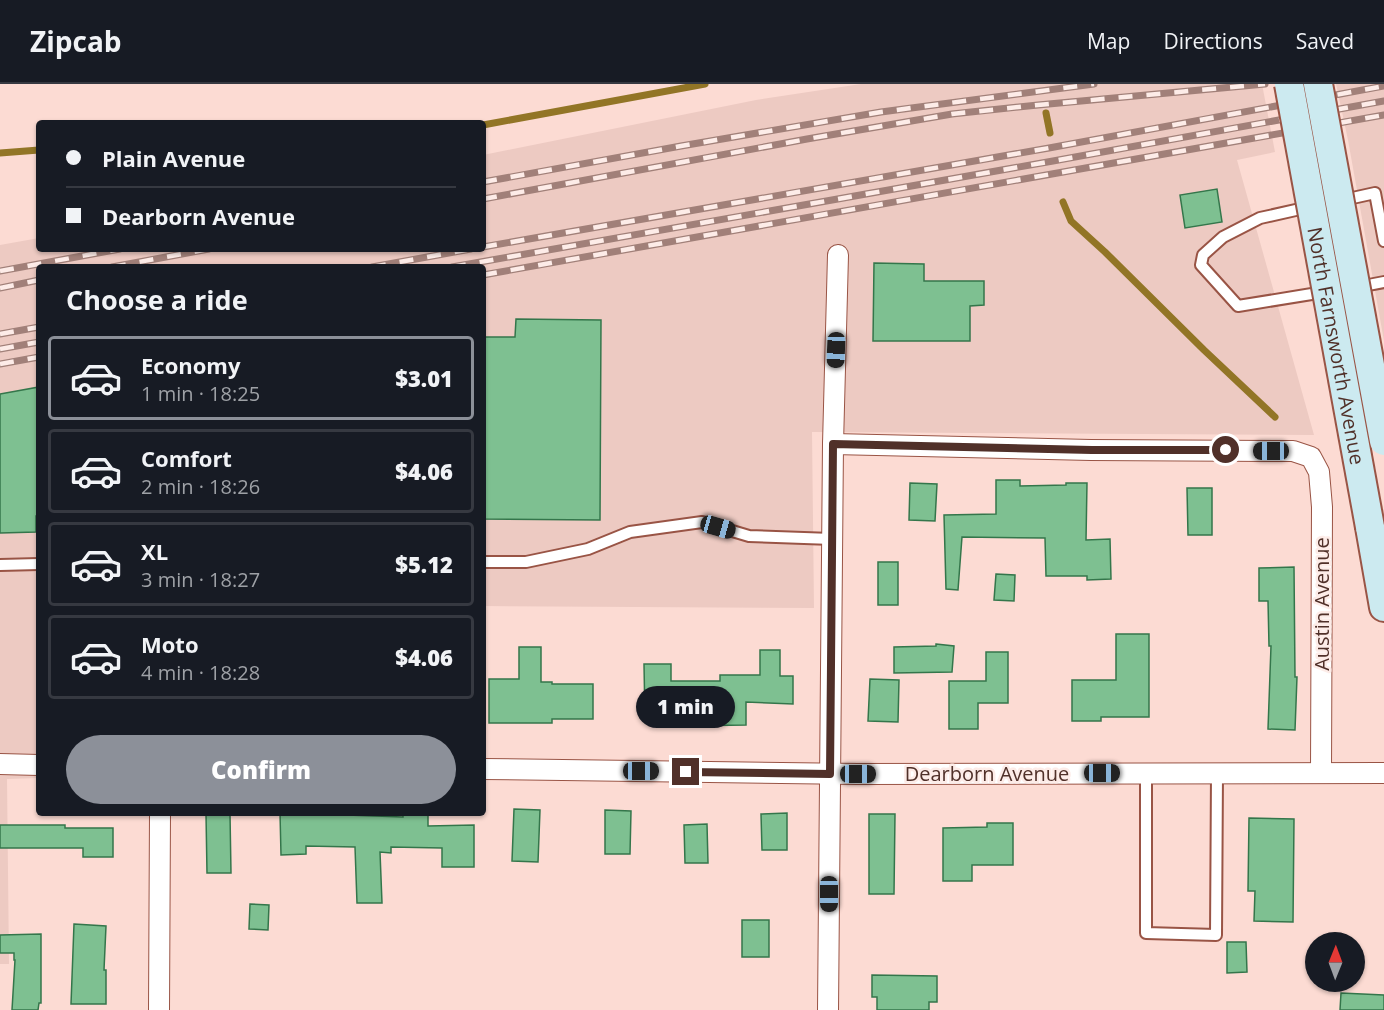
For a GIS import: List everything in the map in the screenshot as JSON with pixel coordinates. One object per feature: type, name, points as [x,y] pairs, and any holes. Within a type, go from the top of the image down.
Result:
[{"type":"main road","name":"North Farnsworth Avenue","points":[[1289,84],[1384,607]]},
{"type":"main road","name":"North Farnsworth Avenue","points":[[1318,84],[1384,441]]},
{"type":"street","points":[[828,1010],[833,444],[838,255]]},
{"type":"street","name":"Austin Avenue","points":[[833,444],[1092,450],[1293,451],[1311,457],[1319,472],[1322,507],[1321,772]]},
{"type":"street","points":[[0,765],[36,765]]},
{"type":"street","name":"Dearborn Avenue","points":[[486,769],[830,774],[1384,773]]},
{"type":"street","points":[[159,1010],[160,816]]},
{"type":"lane","points":[[1329,203],[1375,193],[1384,241]]},
{"type":"lane","points":[[1317,205],[1260,218],[1223,237],[1203,255],[1201,266],[1238,306],[1384,282]]},
{"type":"lane","points":[[486,562],[526,562],[588,549],[630,532],[702,522],[750,536],[832,539]]},
{"type":"lane","points":[[0,565],[36,564]]},
{"type":"lane","points":[[1146,773],[1146,933],[1216,935],[1217,773]]},
{"type":"shaded area","points":[[861,84],[1262,84],[1275,152],[1237,160],[1314,435],[812,432],[814,608],[486,606],[486,264],[36,264],[36,778],[7,779],[9,964],[0,964],[0,245],[36,239],[36,252],[486,252],[486,154],[756,100]]},
{"type":"shaded area","points":[[1336,84],[1384,84],[1384,341],[1348,140]]},
{"type":"building","points":[[1217,189],[1222,222],[1185,228],[1180,195]]},
{"type":"building","points":[[874,263],[924,264],[924,281],[984,281],[984,305],[970,306],[970,341],[873,341]]},
{"type":"building","points":[[516,319],[601,320],[600,520],[486,519],[486,337],[515,337]]},
{"type":"building","points":[[36,388],[36,532],[0,533],[0,394]]},
{"type":"building","points":[[996,480],[1020,480],[1020,486],[1087,483],[1086,540],[1110,539],[1111,579],[1087,580],[1087,576],[1046,576],[1045,538],[962,537],[958,590],[946,589],[944,515],[996,514]]},
{"type":"building","points":[[910,483],[937,484],[935,521],[909,520]]},
{"type":"building","points":[[1187,488],[1212,488],[1212,535],[1188,535]]},
{"type":"building","points":[[878,562],[898,562],[898,605],[878,605]]},
{"type":"building","points":[[1294,567],[1295,677],[1297,677],[1295,730],[1268,729],[1271,646],[1269,646],[1268,601],[1259,601],[1259,568]]},
{"type":"building","points":[[996,574],[1015,575],[1014,601],[994,600]]},
{"type":"building","points":[[1116,634],[1149,634],[1149,717],[1101,717],[1101,721],[1072,721],[1072,680],[1116,680]]},
{"type":"building","points":[[936,644],[954,646],[952,672],[894,673],[894,647],[936,646]]},
{"type":"building","points":[[519,647],[541,647],[541,682],[593,684],[593,719],[552,719],[552,723],[489,723],[489,679],[519,679]]},
{"type":"building","points":[[760,650],[780,650],[780,676],[793,676],[793,704],[746,702],[746,725],[681,726],[681,719],[645,720],[644,664],[671,664],[671,681],[720,681],[720,675],[760,675]]},
{"type":"building","points":[[986,652],[1008,652],[1008,703],[978,703],[978,729],[949,729],[949,681],[986,681]]},
{"type":"building","points":[[870,679],[899,680],[898,722],[868,721]]},
{"type":"building","points":[[514,809],[540,810],[538,862],[512,861]]},
{"type":"building","points":[[605,810],[631,811],[630,854],[605,854]]},
{"type":"building","points":[[787,813],[787,850],[762,850],[761,814]]},
{"type":"building","points":[[869,814],[895,814],[894,894],[869,894]]},
{"type":"building","points":[[206,816],[230,816],[231,873],[207,873]]},
{"type":"building","points":[[280,816],[428,816],[428,826],[474,825],[474,867],[442,867],[442,848],[391,847],[391,853],[380,852],[382,903],[357,903],[355,847],[306,846],[306,854],[281,855]]},
{"type":"building","points":[[1249,818],[1294,819],[1293,922],[1254,921],[1255,891],[1248,891]]},
{"type":"building","points":[[987,823],[1013,823],[1013,865],[972,865],[972,881],[943,881],[943,828],[987,827]]},
{"type":"building","points":[[707,824],[708,863],[685,863],[684,825]]},
{"type":"building","points":[[0,825],[113,828],[113,857],[83,857],[83,848],[0,848]]},
{"type":"building","points":[[250,904],[269,905],[268,930],[249,929]]},
{"type":"building","points":[[742,920],[769,920],[769,957],[742,957]]},
{"type":"building","points":[[74,924],[106,926],[104,970],[106,970],[106,1004],[71,1004]]},
{"type":"building","points":[[41,934],[41,1003],[39,1003],[38,1010],[12,1010],[14,953],[0,953],[0,935]]},
{"type":"building","points":[[1227,942],[1246,942],[1247,972],[1227,973]]},
{"type":"building","points":[[872,975],[937,976],[937,1002],[929,1002],[929,1010],[877,1010],[877,997],[872,997]]},
{"type":"building","points":[[1341,993],[1384,995],[1384,1010],[1340,1010]]},
{"type":"waterway","points":[[486,124],[705,84]]},
{"type":"waterway","points":[[1046,113],[1050,133]]},
{"type":"waterway","points":[[0,153],[36,150]]},
{"type":"waterway","points":[[1063,202],[1071,221],[1275,417]]},
{"type":"railway","points":[[486,181],[881,112],[1094,84]]},
{"type":"railway","points":[[486,198],[952,114],[1265,84]]},
{"type":"railway","points":[[486,246],[1049,148],[1384,86]]},
{"type":"railway","points":[[469,264],[1384,101]]},
{"type":"railway","points":[[486,274],[1384,115]]},
{"type":"railway","points":[[38,264],[104,252]]},
{"type":"railway","points":[[128,264],[193,252]]},
{"type":"railway","points":[[388,264],[454,252]]},
{"type":"railway","points":[[0,271],[36,264]]},
{"type":"railway","points":[[0,288],[36,281]]},
{"type":"railway","points":[[0,334],[36,328]]},
{"type":"railway","points":[[0,349],[36,343]]},
{"type":"railway","points":[[0,364],[36,358]]},
{"type":"route","points":[[686,772],[830,774],[833,444],[1092,450],[1226,450]]}]
